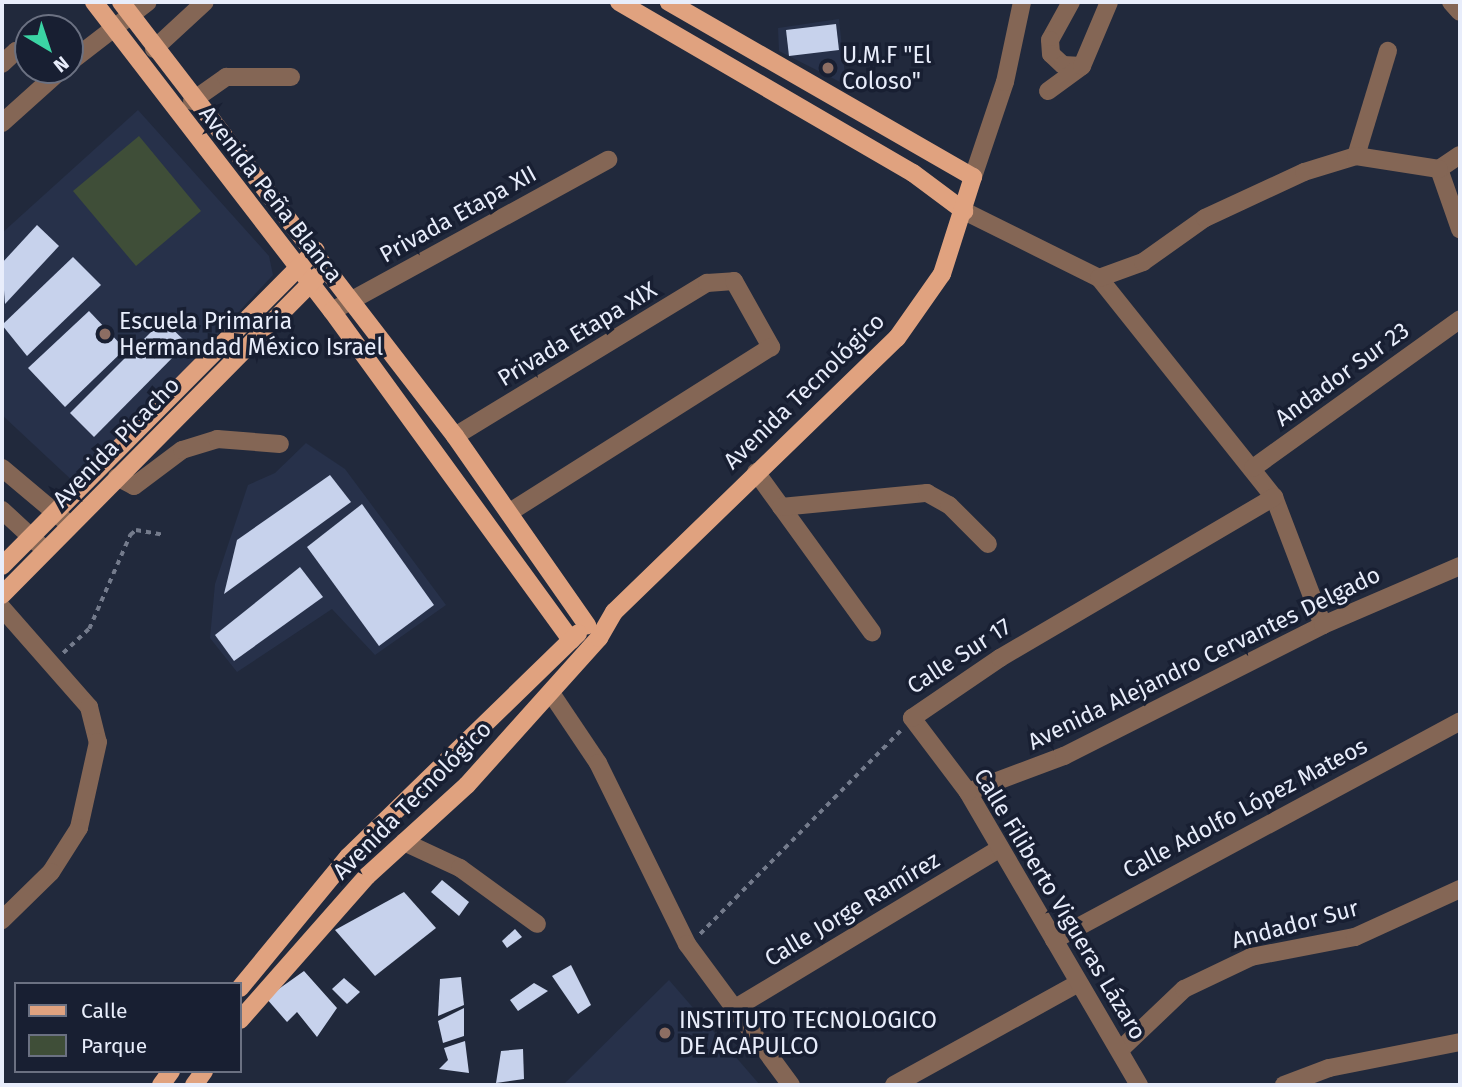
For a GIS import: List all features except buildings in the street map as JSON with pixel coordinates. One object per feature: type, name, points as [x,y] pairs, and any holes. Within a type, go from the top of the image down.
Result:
[{"type":"main road","name":"Avenida Peña Blanca","points":[[93,2],[295,268],[332,311],[577,647]]},
{"type":"main road","name":"Avenida Peña Blanca","points":[[121,2],[192,101],[316,250],[353,299],[510,512],[593,632]]},
{"type":"main road","points":[[619,2],[913,173],[964,211]]},
{"type":"main road","points":[[669,2],[973,177]]},
{"type":"main road","name":"Avenida Tecnológico","points":[[242,986],[348,857],[593,632],[897,338],[942,274],[973,177]]},
{"type":"main road","name":"Avenida Picacho","points":[[2,566],[295,268],[316,250]]},
{"type":"main road","name":"Avenida Picacho","points":[[2,595],[328,267]]},
{"type":"main road","name":"Avenida Tecnológico","points":[[242,1018],[404,842],[551,693],[577,647]]},
{"type":"street","points":[[84,49],[110,26],[131,17],[148,2]]},
{"type":"street","points":[[154,49],[205,2]]},
{"type":"street","points":[[973,177],[1005,82],[1022,2]]},
{"type":"street","points":[[1070,2],[1050,40],[1051,54],[1063,65],[1082,66]]},
{"type":"street","points":[[1048,90],[1082,66],[1110,2]]},
{"type":"street","points":[[1451,2],[1460,12]]},
{"type":"street","points":[[1356,156],[1388,51]]},
{"type":"street","points":[[192,101],[226,77],[291,77]]},
{"type":"street","points":[[2,123],[42,84]]},
{"type":"street","points":[[1099,278],[1143,262],[1205,218],[1356,156],[1438,169],[1460,155]]},
{"type":"street","name":"Privada Etapa XII","points":[[332,311],[608,160]]},
{"type":"street","points":[[1438,169],[1460,229]]},
{"type":"street","points":[[964,211],[1099,278],[1274,497],[1323,625]]},
{"type":"street","name":"Privada Etapa XIX","points":[[455,436],[726,278],[771,347],[510,512]]},
{"type":"street","name":"Andador Sur 23","points":[[1253,468],[1460,319]]},
{"type":"street","points":[[117,477],[134,486],[182,450],[217,439],[280,444]]},
{"type":"street","points":[[2,468],[70,525]]},
{"type":"street","points":[[756,472],[872,632]]},
{"type":"street","points":[[781,507],[927,493],[949,505],[988,544]]},
{"type":"street","name":"Calle Sur 17","points":[[912,718],[1034,637],[1274,497]]},
{"type":"street","points":[[2,510],[45,550]]},
{"type":"street","name":"Avenida Alejandro Cervantes Delgado","points":[[968,792],[1064,756],[1323,625],[1460,566]]},
{"type":"street","points":[[2,608],[89,707],[98,742],[79,828],[51,872],[2,920]]},
{"type":"street","points":[[551,693],[598,763],[687,944],[732,1010],[790,1085]]},
{"type":"street","name":"Calle Filiberto Vigueras Lázaro","points":[[912,718],[968,792],[997,850],[1054,940],[1077,984],[1121,1049],[1139,1085]]},
{"type":"street","name":"Calle Adolfo López Mateos","points":[[1054,940],[1460,721]]},
{"type":"street","points":[[404,842],[460,869],[537,924]]},
{"type":"street","name":"Calle Jorge Ramírez","points":[[732,1010],[997,850]]},
{"type":"street","name":"Andador Sur","points":[[1121,1049],[1184,989],[1251,957],[1355,937],[1460,889]]},
{"type":"street","points":[[894,1085],[1077,984]]},
{"type":"street","points":[[1284,1085],[1329,1069],[1460,1042]]},
{"type":"path","points":[[51,664],[89,629],[130,536],[136,530],[165,535]]},
{"type":"path","name":"Calle Sur 17","points":[[687,944],[744,895],[912,718]]},
{"type":"shaded area","name":"U.M.F \"El Coloso\"","points":[[839,19],[846,85],[779,51],[778,28]]},
{"type":"shaded area","name":"Escuela Primaria Hermandad México Israel","points":[[138,110],[269,256],[273,275],[77,485],[2,415],[2,233]]},
{"type":"shaded area","points":[[306,443],[345,469],[446,605],[375,655],[332,609],[237,672],[210,638],[215,584],[248,485],[275,473]]},
{"type":"shaded area","name":"INSTITUTO TECNOLOGICO DE ACAPULCO","points":[[669,980],[760,1085],[563,1085]]},
{"type":"green space","points":[[139,136],[201,211],[136,266],[73,191]]},
{"type":"place","name":"U.M.F \"El Coloso\"","points":[[828,68]]},
{"type":"place","name":"Escuela Primaria Hermandad México Israel","points":[[105,334]]},
{"type":"place","name":"INSTITUTO TECNOLOGICO DE ACAPULCO","points":[[665,1033]]}]
